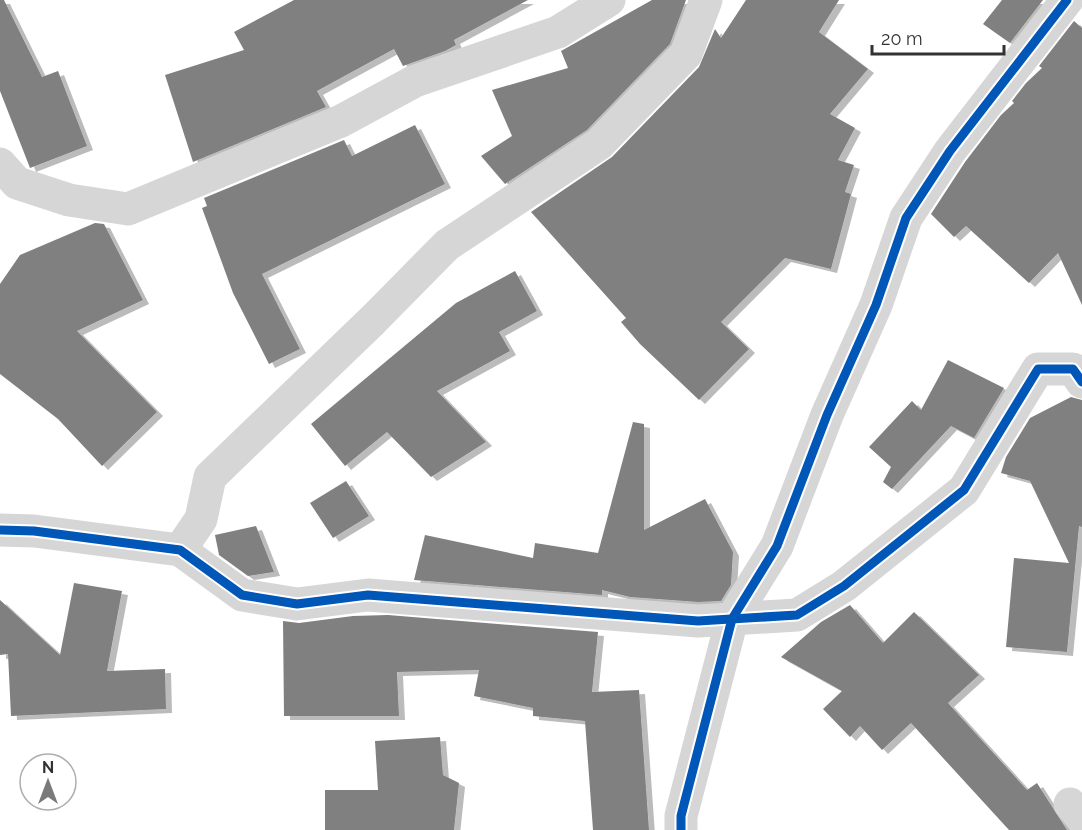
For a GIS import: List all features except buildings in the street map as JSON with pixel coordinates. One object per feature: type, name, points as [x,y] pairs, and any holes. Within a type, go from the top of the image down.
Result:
[{"type":"street","points":[[0,164],[17,183],[69,200],[128,209],[340,121],[415,81],[558,32],[609,0]]},
{"type":"street","points":[[180,550],[201,519],[210,477],[373,320],[447,245],[599,144],[686,54],[706,0]]},
{"type":"street","points":[[681,830],[681,816],[732,619],[777,546],[827,415],[876,305],[906,218],[950,151],[1067,0]]},
{"type":"street","points":[[0,530],[34,531],[180,550],[242,595],[297,604],[368,595],[698,621],[797,615],[844,586],[964,490],[1038,369],[1073,369],[1082,382]]},
{"type":"cycle path","points":[[681,830],[681,816],[732,619],[777,546],[827,415],[876,305],[906,218],[950,151],[1067,0]]},
{"type":"cycle path","points":[[0,530],[34,531],[180,550],[242,595],[297,604],[368,595],[698,621],[797,615],[844,586],[964,490],[1038,369],[1073,369],[1082,382]]}]
